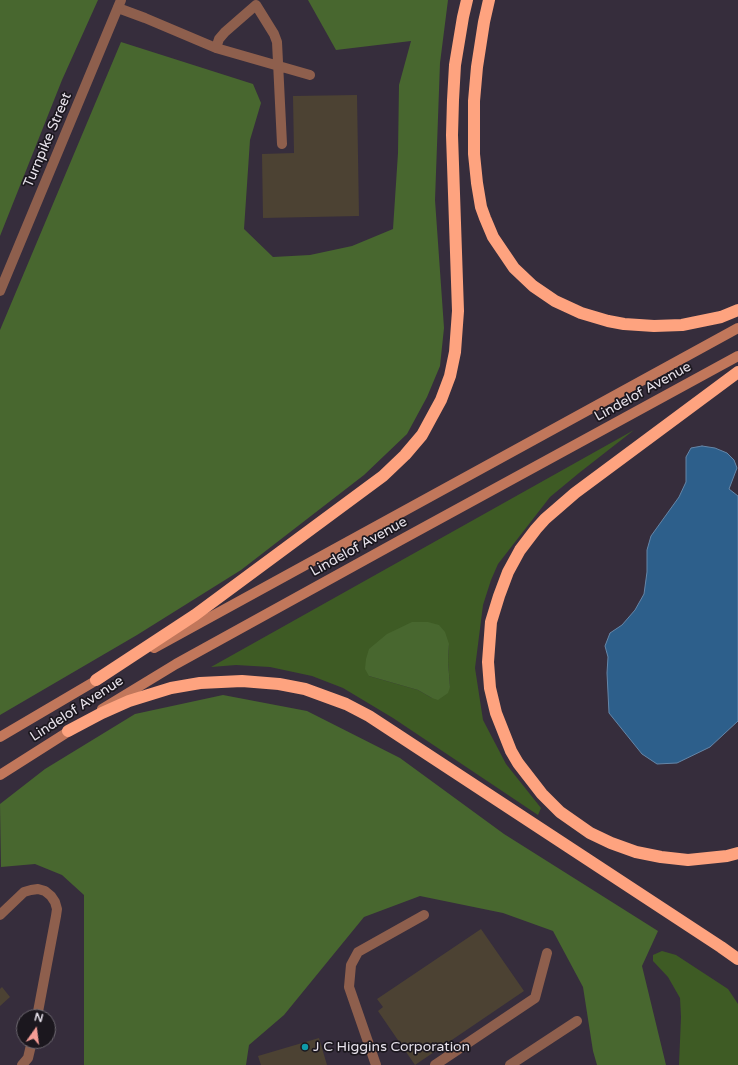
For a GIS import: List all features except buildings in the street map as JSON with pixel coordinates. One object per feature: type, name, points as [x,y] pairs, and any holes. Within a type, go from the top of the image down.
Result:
[{"type":"highway","points":[[96,680],[195,615],[383,476],[405,455],[422,435],[441,400],[450,376],[455,352],[458,311],[452,100],[462,18],[467,0]]},
{"type":"highway","points":[[489,0],[477,67],[474,101],[474,154],[477,183],[485,218],[493,237],[514,268],[544,294],[581,313],[624,324],[654,326],[682,325],[721,317],[738,310]]},
{"type":"highway","points":[[738,372],[574,492],[536,529],[520,550],[508,572],[498,596],[491,622],[488,662],[490,688],[496,713],[511,751],[518,763],[542,794],[560,812],[590,833],[611,843],[636,852],[688,860],[727,856],[738,853]]},
{"type":"highway","points":[[68,731],[129,700],[171,688],[208,682],[242,681],[279,684],[304,689],[346,704],[382,724],[738,959]]},
{"type":"main road","name":"Lindelof Avenue","points":[[0,737],[96,680],[738,328]]},
{"type":"main road","name":"Lindelof Avenue","points":[[0,775],[117,699],[176,664],[738,356]]},
{"type":"street","points":[[119,4],[145,18],[216,48],[310,75]]},
{"type":"street","name":"Turnpike Street","points":[[0,291],[119,4]]},
{"type":"street","points":[[216,48],[225,32],[256,5],[276,38],[279,66],[282,144]]},
{"type":"street","points":[[0,915],[24,892],[31,890],[38,889],[45,892],[51,896],[55,902],[56,916],[39,1009]]},
{"type":"street","points":[[376,1065],[349,987],[351,965],[358,952],[424,915]]},
{"type":"street","points":[[435,1065],[535,998],[547,953]]},
{"type":"street","points":[[510,1065],[577,1021]]},
{"type":"street","points":[[22,1065],[28,1058],[30,1049]]},
{"type":"green space","points":[[0,0],[98,0],[62,80],[0,236]]},
{"type":"green space","points":[[308,0],[448,0],[440,63],[435,200],[444,328],[440,366],[427,397],[407,434],[364,475],[241,570],[137,635],[0,715],[0,330],[121,42],[253,84],[261,103],[250,140],[244,229],[273,257],[310,255],[352,246],[393,229],[398,153],[399,85],[411,41],[336,50]]},
{"type":"green space","points":[[634,430],[550,497],[498,564],[483,605],[475,668],[483,720],[506,764],[541,808],[538,815],[393,718],[343,688],[312,676],[270,667],[236,665],[211,667]],"holes":[[[449,644],[448,661],[450,687],[432,698],[418,690],[369,676]]]},
{"type":"green space","points":[[412,622],[428,622],[439,625],[445,632],[449,644],[448,661],[450,687],[448,693],[438,700],[418,690],[369,676],[365,669],[369,649],[387,634]]},
{"type":"green space","points":[[223,695],[307,711],[400,758],[504,834],[658,931],[642,966],[666,1065],[597,1065],[593,1051],[583,987],[553,931],[503,913],[420,896],[364,917],[284,1015],[249,1045],[246,1065],[84,1065],[84,895],[62,875],[35,864],[1,867],[0,804],[45,769],[135,714]]},
{"type":"green space","points":[[662,951],[676,955],[728,989],[738,1004],[738,1065],[679,1065],[681,1017],[680,998],[668,977],[653,961],[653,955]]},
{"type":"water","points":[[702,446],[715,448],[727,453],[734,460],[737,468],[729,489],[738,496],[738,721],[710,747],[677,763],[657,764],[642,754],[609,713],[607,673],[608,657],[605,646],[610,633],[622,625],[635,610],[644,594],[647,572],[647,550],[651,536],[679,497],[686,482],[686,457],[691,448]]},
{"type":"place","name":"J C Higgins Corporation","points":[[305,1047]]}]
